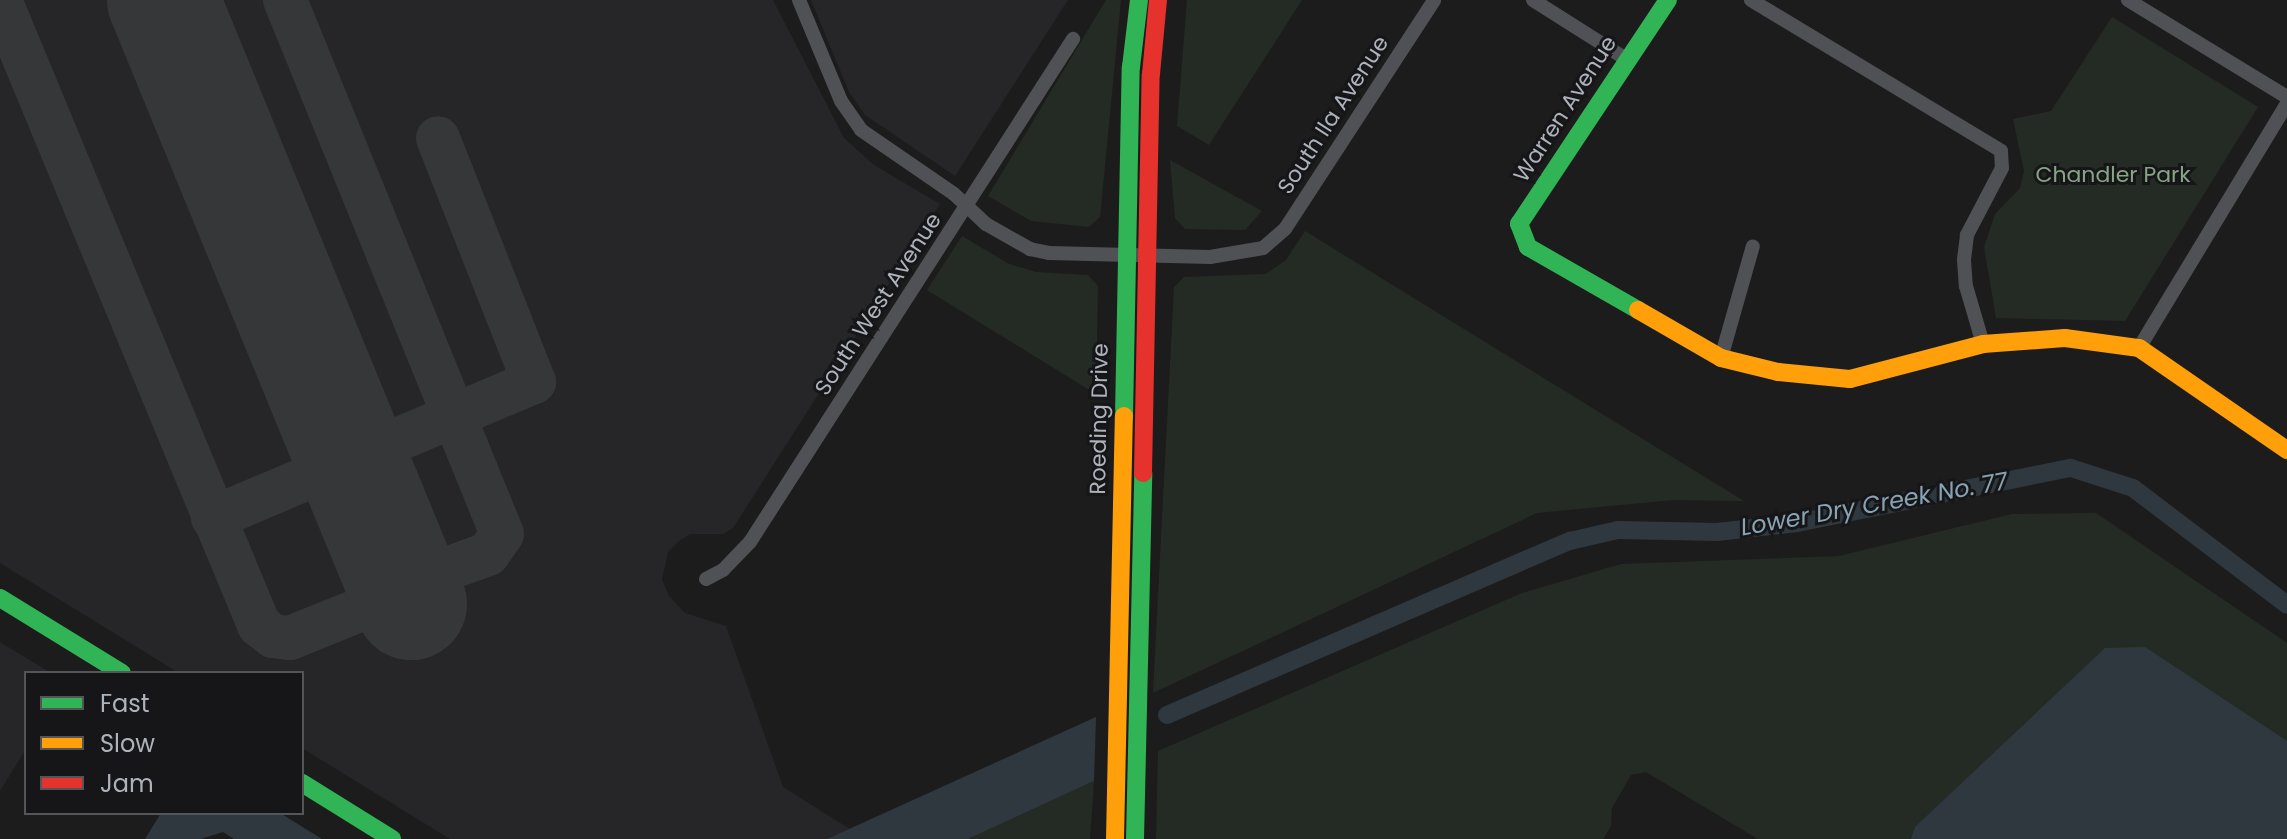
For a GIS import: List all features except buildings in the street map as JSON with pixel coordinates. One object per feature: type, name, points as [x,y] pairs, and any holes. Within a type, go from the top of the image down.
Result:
[{"type":"street","points":[[799,0],[841,101],[861,130],[1030,249],[1147,253]]},
{"type":"street","name":"Roeding Drive","points":[[1115,839],[1131,67],[1139,0]]},
{"type":"street","name":"Roeding Drive","points":[[1135,839],[1147,253],[1158,0]]},
{"type":"street","name":"South Ila Avenue","points":[[1147,253],[1210,257],[1263,248],[1285,229],[1434,0]]},
{"type":"street","points":[[1533,0],[1626,59]]},
{"type":"street","name":"Warren Avenue","points":[[1668,0],[1519,224],[1528,247],[1721,358]]},
{"type":"street","points":[[1751,0],[2001,151],[2002,168],[1967,235],[1964,260],[1966,286],[1983,344]]},
{"type":"street","points":[[2128,0],[2287,97]]},
{"type":"street","name":"South West Avenue","points":[[706,579],[723,570],[750,542],[1073,39]]},
{"type":"street","points":[[2139,348],[2287,104]]},
{"type":"street","points":[[1753,246],[1721,358],[1778,372],[1850,379],[1983,344],[2065,338],[2139,348],[2287,450]]},
{"type":"street","points":[[0,598],[119,671]]},
{"type":"street","points":[[304,784],[392,839]]},
{"type":"shaded area","points":[[0,0],[773,0],[844,138],[874,165],[940,204],[733,528],[723,534],[690,534],[679,541],[668,552],[662,579],[669,596],[685,613],[726,626],[783,787],[850,829],[827,839],[450,839],[304,749],[304,671],[176,671],[0,563]]},
{"type":"shaded area","points":[[811,0],[1068,0],[955,176],[865,115],[849,92]]},
{"type":"shaded area","points":[[0,642],[48,671],[24,671],[24,752],[0,791]]},
{"type":"shaded area","points":[[2145,647],[2287,741],[2287,839],[1911,839],[1915,827],[2105,648]]},
{"type":"shaded area","points":[[1096,717],[1094,781],[968,839],[827,839]]},
{"type":"shaded area","points":[[160,815],[283,815],[322,839],[234,839],[223,832],[201,839],[145,839]]},
{"type":"green space","points":[[1106,0],[1121,0],[1100,217],[1089,227],[1031,221],[988,196]]},
{"type":"green space","points":[[1187,0],[1302,0],[1209,145],[1177,126]]},
{"type":"green space","name":"Chandler Park","points":[[2112,17],[2258,107],[2125,321],[1996,318],[1984,247],[1995,214],[2020,188],[2024,171],[2013,119],[2051,111]]},
{"type":"green space","points":[[1170,160],[1262,211],[1245,230],[1185,229],[1175,218]]},
{"type":"green space","points":[[1305,231],[1744,501],[1673,500],[1537,513],[1153,693],[1174,287],[1184,277],[1266,274],[1286,260]]},
{"type":"green space","points":[[962,236],[1009,264],[1036,272],[1088,275],[1098,286],[1096,394],[927,290]]},
{"type":"green space","points":[[2096,513],[2287,643],[2287,839],[1758,839],[1646,772],[1631,775],[1612,808],[1611,826],[1603,839],[1156,839],[1158,751],[1522,593],[1621,564],[1839,556],[2012,514]]},
{"type":"green space","points":[[1094,781],[1090,839],[968,839]]},
{"type":"waterway","name":"Lower Dry Creek No. 77","points":[[1167,715],[1570,541],[1618,530],[1717,532],[1797,523],[2071,468],[2133,488],[2287,605]]},
{"type":"taxiway","points":[[0,0],[259,625],[273,636],[290,638],[379,602],[393,577],[385,541]]},
{"type":"taxiway","points":[[285,0],[502,534],[488,554],[430,575],[409,569],[385,541]]},
{"type":"taxiway","points":[[213,518],[534,382],[438,138]]},
{"type":"runway","points":[[163,0],[411,604]]},
{"type":"traffic: fast","points":[[1124,416],[1131,67],[1139,0]]},
{"type":"traffic: fast","points":[[1638,310],[1528,247],[1519,224],[1668,0]]},
{"type":"traffic: fast","points":[[1135,839],[1143,473]]},
{"type":"traffic: fast","points":[[0,598],[119,671]]},
{"type":"traffic: fast","points":[[304,784],[392,839]]},
{"type":"traffic: slow","points":[[1638,310],[1721,358],[1778,372],[1850,379],[1983,344],[2065,338],[2139,348],[2287,450]]},
{"type":"traffic: slow","points":[[1115,839],[1124,416]]},
{"type":"traffic: jam","points":[[1143,473],[1151,74],[1158,0]]}]
